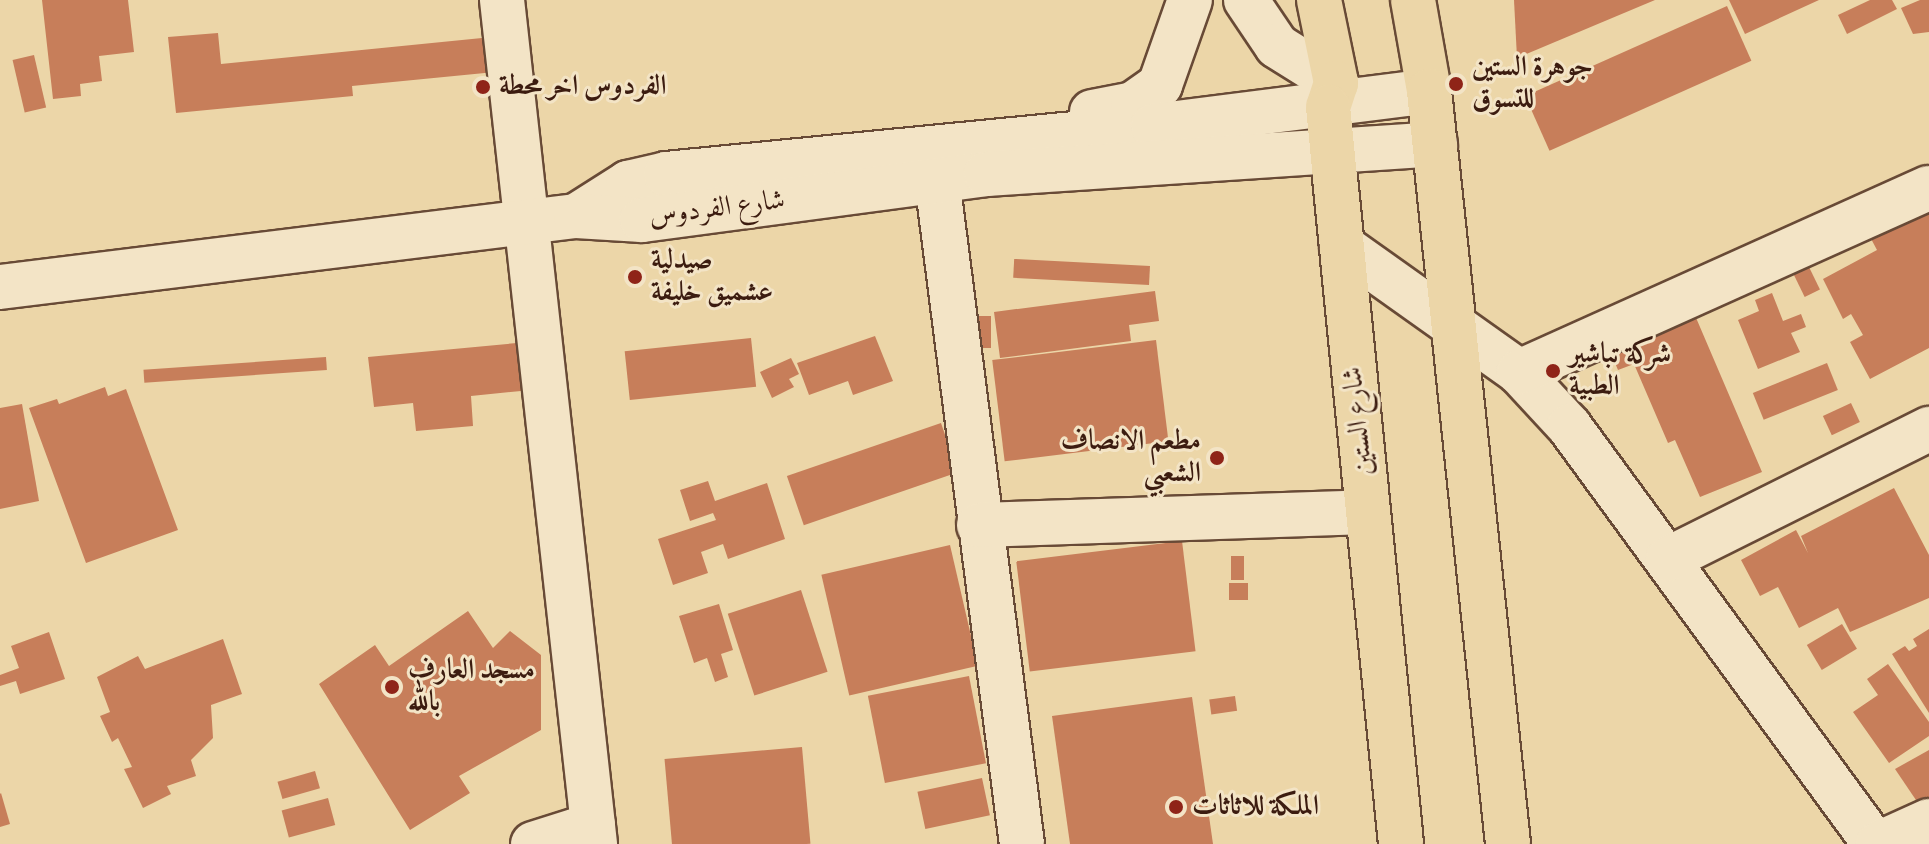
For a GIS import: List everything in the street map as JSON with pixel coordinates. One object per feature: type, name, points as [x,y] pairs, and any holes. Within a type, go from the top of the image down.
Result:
[{"type":"main road","name":"شارع الستين","points":[[1319,0],[1332,95],[1333,153],[1396,842]]},
{"type":"main road","points":[[1413,0],[1435,144],[1508,844]]},
{"type":"street","points":[[502,0],[594,834],[533,844]]},
{"type":"street","points":[[776,163],[853,143],[1133,104],[1160,85],[1190,0]]},
{"type":"street","points":[[1246,0],[1277,46],[1332,95]]},
{"type":"street","points":[[576,216],[628,183],[1332,95],[1429,91]]},
{"type":"street","name":"شارع الفردوس","points":[[0,287],[576,216],[642,220],[937,180],[1435,144]]},
{"type":"street","points":[[937,180],[1022,844]]},
{"type":"street","points":[[1519,372],[1929,188]]},
{"type":"street","points":[[1342,246],[1519,372],[1569,426],[1876,844],[1929,821]]},
{"type":"street","points":[[1668,559],[1929,429]]},
{"type":"street","points":[[979,525],[1368,512]]},
{"type":"building","points":[[42,0],[128,0],[134,52],[99,56],[102,81],[80,84],[81,96],[53,99]]},
{"type":"building","points":[[1514,0],[1655,0],[1517,58]]},
{"type":"building","points":[[1729,0],[1819,0],[1745,34]]},
{"type":"building","points":[[1870,0],[1892,0],[1897,9],[1847,34],[1838,15]]},
{"type":"building","points":[[1920,0],[1929,0],[1929,32],[1913,34],[1901,8]]},
{"type":"building","points":[[1727,6],[1751,61],[1550,151],[1525,96]]},
{"type":"building","points":[[218,33],[221,64],[492,37],[495,72],[352,86],[353,96],[176,113],[168,37]]},
{"type":"building","points":[[34,55],[46,108],[25,113],[13,60]]},
{"type":"building","points":[[1929,204],[1929,348],[1870,379],[1850,342],[1863,335],[1851,314],[1843,319],[1823,279],[1877,250],[1869,235]]},
{"type":"building","points":[[1014,259],[1150,266],[1149,285],[1013,278]]},
{"type":"building","points":[[1809,267],[1820,289],[1805,297],[1794,274]]},
{"type":"building","points":[[1155,291],[1159,321],[1129,325],[1131,341],[1000,358],[994,312]]},
{"type":"building","points":[[1772,293],[1783,321],[1801,314],[1806,327],[1791,333],[1800,352],[1758,369],[1738,320],[1759,311],[1755,300]]},
{"type":"building","points":[[1688,299],[1762,472],[1700,497],[1675,440],[1668,443],[1634,364],[1618,370],[1610,351]]},
{"type":"building","points":[[976,316],[991,316],[991,348],[976,348]]},
{"type":"building","points":[[875,336],[893,381],[853,395],[848,381],[809,395],[797,363]]},
{"type":"building","points":[[751,338],[756,387],[630,400],[625,351]]},
{"type":"building","points":[[1156,340],[1168,441],[1005,461],[992,360]]},
{"type":"building","points":[[517,343],[521,391],[471,396],[473,426],[416,431],[413,403],[374,407],[368,357]]},
{"type":"building","points":[[326,357],[327,370],[144,383],[143,370]]},
{"type":"building","points":[[791,358],[799,374],[789,379],[794,387],[772,398],[760,372]]},
{"type":"building","points":[[1827,363],[1838,390],[1764,420],[1753,393]]},
{"type":"building","points":[[105,387],[108,396],[126,389],[178,530],[86,563],[29,408],[57,399],[59,404]]},
{"type":"building","points":[[1851,403],[1860,422],[1832,435],[1823,416]]},
{"type":"building","points":[[22,404],[39,501],[0,509],[0,408]]},
{"type":"building","points":[[941,423],[958,472],[804,525],[787,476]]},
{"type":"building","points":[[708,481],[715,501],[767,483],[785,539],[728,559],[723,544],[701,552],[708,573],[673,585],[658,539],[716,520],[713,513],[690,521],[680,490]]},
{"type":"building","points":[[1894,488],[1929,555],[1929,598],[1850,632],[1838,608],[1799,628],[1778,587],[1760,596],[1741,560],[1796,530],[1808,553],[1801,536]]},
{"type":"building","points":[[1182,541],[1196,651],[1030,672],[1016,561]]},
{"type":"building","points":[[950,545],[978,666],[849,696],[821,575]]},
{"type":"building","points":[[1231,556],[1244,556],[1244,580],[1231,580]]},
{"type":"building","points":[[1229,583],[1248,583],[1248,600],[1229,600]]},
{"type":"building","points":[[801,590],[828,672],[754,696],[728,614]]},
{"type":"building","points":[[719,604],[733,650],[721,654],[728,677],[715,682],[707,658],[694,663],[679,616]]},
{"type":"building","points":[[468,611],[493,648],[510,631],[541,655],[541,730],[459,776],[470,793],[410,830],[319,684],[375,645],[389,666]]},
{"type":"building","points":[[1842,624],[1857,649],[1822,670],[1807,645]]},
{"type":"building","points":[[1929,629],[1929,713],[1892,654],[1905,646],[1909,651],[1917,646],[1913,639]]},
{"type":"building","points":[[49,632],[65,679],[20,694],[16,681],[0,686],[0,675],[19,668],[11,646]]},
{"type":"building","points":[[223,639],[242,694],[211,705],[213,738],[191,760],[196,776],[167,786],[171,794],[143,808],[124,769],[132,767],[118,738],[112,742],[100,716],[110,712],[97,677],[138,656],[145,669]]},
{"type":"building","points":[[1888,664],[1929,722],[1929,736],[1889,763],[1853,712],[1878,695],[1867,679]]},
{"type":"building","points":[[969,676],[986,763],[885,783],[868,696]]},
{"type":"building","points":[[1235,696],[1237,711],[1211,714],[1209,700]]},
{"type":"building","points":[[1192,697],[1213,844],[1070,844],[1052,716]]},
{"type":"building","points":[[802,747],[810,844],[672,844],[665,759]]},
{"type":"building","points":[[1929,750],[1929,799],[1920,806],[1895,769]]},
{"type":"building","points":[[315,771],[320,788],[282,799],[278,782]]},
{"type":"building","points":[[982,778],[990,815],[925,829],[917,792]]},
{"type":"building","points":[[0,794],[10,824],[0,827]]},
{"type":"building","points":[[328,798],[335,825],[289,837],[282,810]]},
{"type":"place","name":"جوهرة الستين للتسوق","points":[[1456,84]]},
{"type":"place","name":"الفردوس اخر محطة","points":[[483,87]]},
{"type":"place","name":"صيدلية عشميق خليفة","points":[[635,277]]},
{"type":"place","name":"شركة تباشير الطبية","points":[[1553,371]]},
{"type":"place","name":"مطعم الانصاف الشعبي","points":[[1217,458]]},
{"type":"place","name":"مسجد العارف بالله","points":[[392,687]]},
{"type":"place","name":"الملكة للاثاثات","points":[[1176,807]]}]
